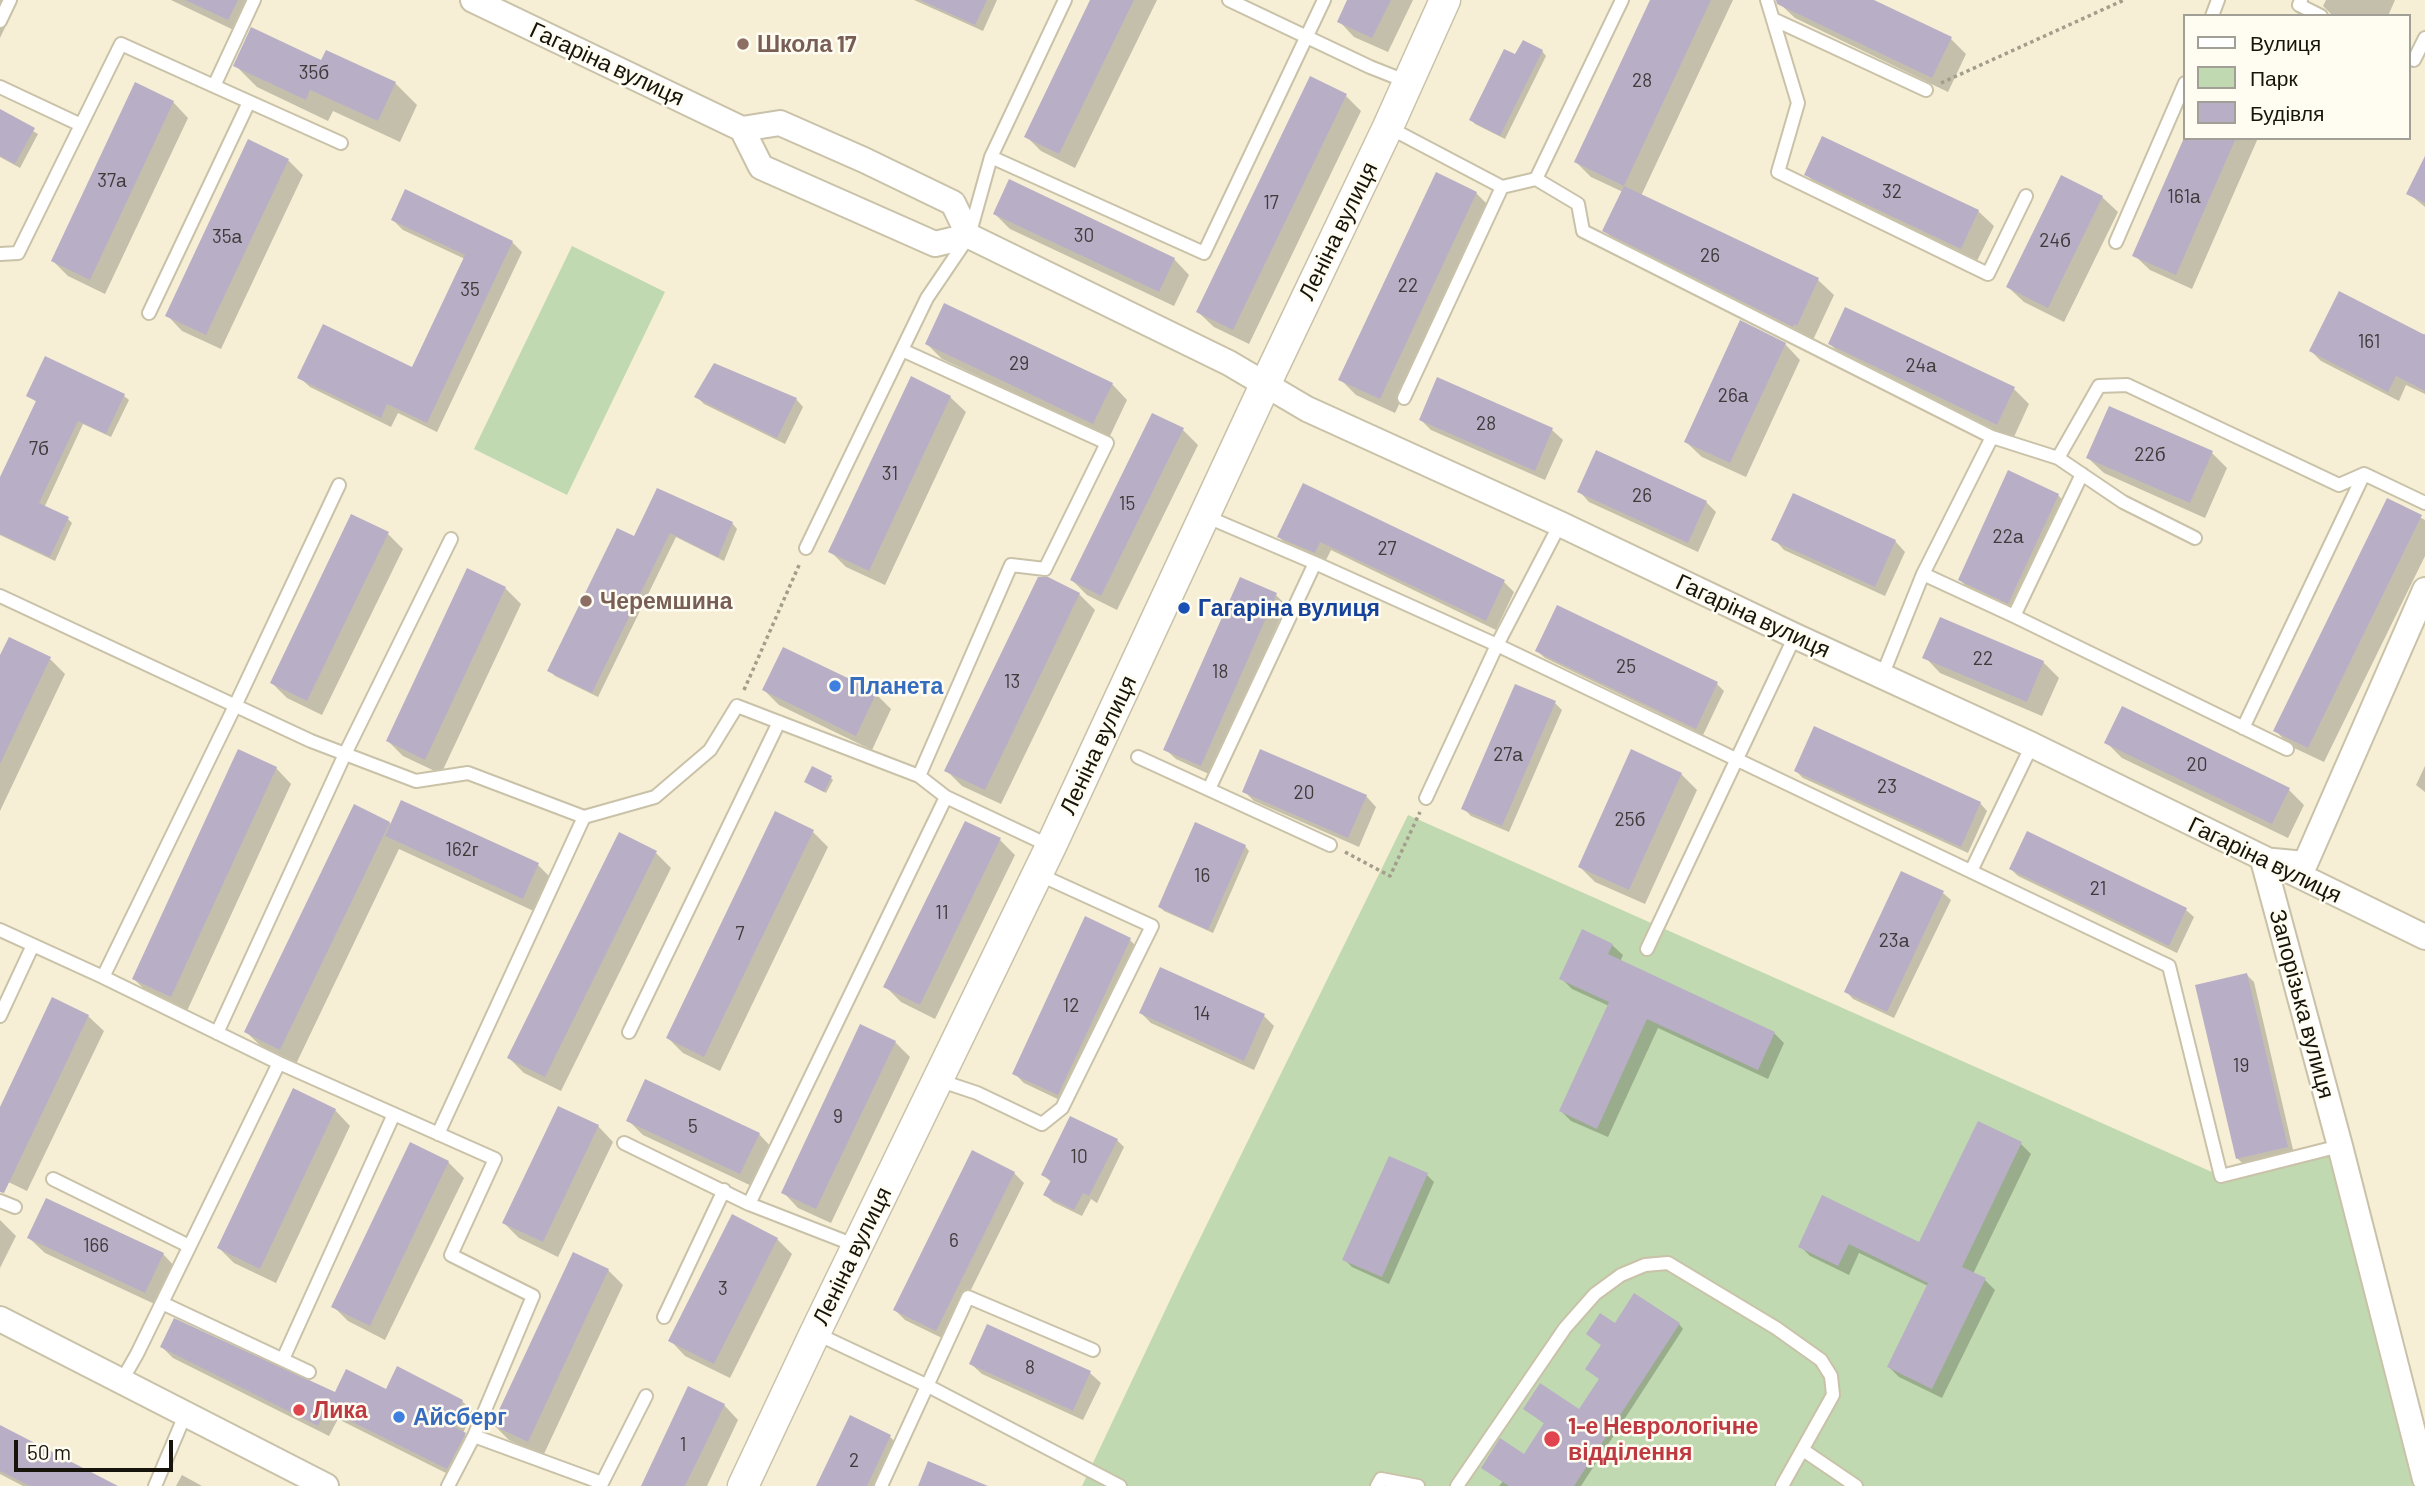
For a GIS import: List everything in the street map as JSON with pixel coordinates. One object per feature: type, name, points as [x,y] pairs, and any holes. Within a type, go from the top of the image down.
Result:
[{"type":"street","name":"Гагаріна вулиця","points":[[472,0],[742,129]]},
{"type":"street","name":"Леніна вулиця","points":[[743,1486],[1051,846],[1445,0]]},
{"type":"street","points":[[780,123],[864,160],[953,203],[969,236],[936,244],[761,167],[742,129],[780,123]]},
{"type":"street","name":"Гагаріна вулиця","points":[[969,236],[1229,363],[1307,409],[2032,745],[2425,937]]},
{"type":"street","points":[[2263,860],[2305,864],[2425,590]]},
{"type":"street","name":"Запорізька вулиця","points":[[2263,860],[2425,1479]]},
{"type":"street","points":[[0,1319],[326,1486]]},
{"type":"lane","points":[[0,22],[10,0]]},
{"type":"lane","points":[[214,86],[254,0]]},
{"type":"lane","points":[[806,548],[927,298],[969,236],[991,157],[1065,0]]},
{"type":"lane","points":[[1229,0],[1408,83]]},
{"type":"lane","points":[[991,157],[1204,253],[1324,0]]},
{"type":"lane","points":[[1536,179],[1622,0]]},
{"type":"lane","points":[[1767,0],[1798,103],[1778,172],[1988,274],[2026,197]]},
{"type":"lane","points":[[2296,2],[2317,14]]},
{"type":"lane","points":[[1773,19],[1926,90]]},
{"type":"lane","points":[[2416,61],[2425,38]]},
{"type":"lane","points":[[0,254],[18,253],[121,44],[341,143]]},
{"type":"lane","points":[[2116,242],[2184,85]]},
{"type":"lane","points":[[0,87],[81,125]]},
{"type":"lane","points":[[149,313],[249,102]]},
{"type":"lane","points":[[1388,127],[1502,187],[1536,179],[1578,204],[1583,231],[1992,437],[2058,458],[2123,502],[2195,538]]},
{"type":"lane","points":[[1404,398],[1502,187]]},
{"type":"lane","points":[[902,350],[1107,443],[1045,569],[1011,565],[919,776]]},
{"type":"lane","points":[[2058,458],[2099,386],[2127,385],[2339,485],[2364,474],[2425,503]]},
{"type":"lane","points":[[1882,676],[1923,574],[1992,437]]},
{"type":"lane","points":[[2014,616],[2082,474]]},
{"type":"lane","points":[[2243,728],[2364,474]]},
{"type":"lane","points":[[103,977],[339,485]]},
{"type":"lane","points":[[1205,516],[1497,645],[2169,966],[2221,1176],[2340,1146]]},
{"type":"lane","points":[[1426,798],[1497,645],[1560,524]]},
{"type":"lane","points":[[217,1033],[345,754],[452,539]]},
{"type":"lane","points":[[1209,789],[1315,563]]},
{"type":"lane","points":[[1923,574],[2287,749]]},
{"type":"lane","points":[[0,596],[235,706],[415,781],[468,773],[584,817],[655,797],[710,750],[737,706],[919,776],[946,797],[1051,846]]},
{"type":"lane","points":[[1647,949],[1795,636]]},
{"type":"lane","points":[[629,1032],[779,722]]},
{"type":"lane","points":[[1971,871],[2032,745]]},
{"type":"lane","points":[[1138,758],[1330,845]]},
{"type":"lane","points":[[749,1204],[946,797]]},
{"type":"lane","points":[[438,1134],[584,817]]},
{"type":"lane","points":[[938,1080],[976,1093],[1042,1124],[1062,1108],[1152,926],[1038,873]]},
{"type":"lane","points":[[0,929],[279,1063],[495,1159],[451,1255],[533,1296],[474,1436],[448,1486]]},
{"type":"lane","points":[[0,1016],[33,945]]},
{"type":"lane","points":[[121,1382],[279,1063]]},
{"type":"lane","points":[[283,1359],[394,1114]]},
{"type":"lane","points":[[624,1143],[749,1204],[857,1246]]},
{"type":"lane","points":[[53,1179],[190,1246]]},
{"type":"lane","points":[[664,1317],[724,1190]]},
{"type":"lane","points":[[0,1200],[15,1207]]},
{"type":"lane","points":[[1457,1486],[1565,1328],[1595,1294],[1621,1275],[1645,1265],[1668,1263],[1776,1328],[1821,1360],[1831,1376],[1833,1395],[1782,1486]]},
{"type":"lane","points":[[881,1486],[968,1297],[1093,1350]]},
{"type":"lane","points":[[162,1303],[309,1372]]},
{"type":"lane","points":[[815,1333],[928,1386],[1120,1486]]},
{"type":"lane","points":[[474,1436],[602,1483],[646,1396]]},
{"type":"lane","points":[[155,1486],[186,1415]]},
{"type":"lane","points":[[1803,1450],[1857,1486]]},
{"type":"lane","points":[[1377,1486],[1381,1479],[1418,1486]]},
{"type":"path","points":[[1926,90],[2124,0]]},
{"type":"path","points":[[737,706],[806,548]]},
{"type":"path","points":[[1330,845],[1390,876],[1426,798]]},
{"type":"green space","points":[[572,246],[665,292],[567,495],[474,449]]},
{"type":"green space","points":[[1408,815],[2221,1176],[2340,1146],[2425,1486],[1082,1486],[1181,1277]]},
{"type":"building","points":[[185,0],[238,0],[228,20]]},
{"type":"building","points":[[920,0],[987,0],[975,25]]},
{"type":"building","points":[[1090,0],[1134,0],[1059,154],[1024,137]]},
{"type":"building","points":[[1347,0],[1391,0],[1372,38],[1337,22]]},
{"type":"building","points":[[1650,0],[1711,0],[1624,186],[1574,162]]},
{"type":"building","points":[[1776,0],[1874,0],[1952,37],[1932,78],[1777,4]]},
{"type":"building","points":[[251,27],[321,60],[326,50],[396,82],[378,121],[310,90],[306,100],[233,66]]},
{"type":"building","points":[[1523,40],[1543,50],[1500,136],[1469,120],[1504,49],[1515,54]]},
{"type":"building","points":[[1310,76],[1347,94],[1233,330],[1196,312]]},
{"type":"building","points":[[135,82],[174,101],[90,280],[51,261]]},
{"type":"building","points":[[0,109],[35,128],[15,164],[0,156]]},
{"type":"building","points":[[1822,136],[1979,210],[1961,249],[1804,175]]},
{"type":"building","points":[[2184,138],[2235,140],[2176,275],[2132,256]]},
{"type":"building","points":[[248,139],[289,159],[206,335],[165,316]]},
{"type":"building","points":[[2425,156],[2425,203],[2406,194]]},
{"type":"building","points":[[1436,172],[1477,192],[1380,399],[1338,380]]},
{"type":"building","points":[[2061,175],[2103,196],[2048,308],[2006,287]]},
{"type":"building","points":[[1009,179],[1175,258],[1159,292],[993,214]]},
{"type":"building","points":[[1624,186],[1819,278],[1797,326],[1794,324],[1793,327],[1602,231]]},
{"type":"building","points":[[405,189],[513,241],[427,423],[387,404],[381,418],[297,378],[323,324],[412,367],[465,255],[391,220]]},
{"type":"building","points":[[2339,291],[2425,335],[2425,391],[2396,376],[2388,392],[2309,351]]},
{"type":"building","points":[[944,303],[1113,383],[1093,424],[925,344]]},
{"type":"building","points":[[1845,307],[2015,387],[1997,425],[1828,344]]},
{"type":"building","points":[[1740,320],[1786,343],[1730,463],[1684,442]]},
{"type":"building","points":[[45,356],[125,394],[106,434],[78,421],[39,503],[69,517],[50,557],[0,534],[0,477],[36,401],[26,396]]},
{"type":"building","points":[[714,363],[797,398],[777,438],[694,397]]},
{"type":"building","points":[[911,376],[951,396],[869,571],[828,552]]},
{"type":"building","points":[[1437,377],[1553,428],[1535,471],[1419,420]]},
{"type":"building","points":[[2109,406],[2213,451],[2190,503],[2086,458]]},
{"type":"building","points":[[1152,413],[1184,428],[1101,596],[1070,580]]},
{"type":"building","points":[[1596,450],[1707,501],[1688,543],[1577,492]]},
{"type":"building","points":[[2008,470],[2059,494],[2008,604],[1958,580]]},
{"type":"building","points":[[1303,483],[1505,580],[1486,621],[1320,542],[1315,553],[1277,537]]},
{"type":"building","points":[[657,488],[733,522],[718,557],[670,533],[592,693],[547,671],[617,528],[634,536]]},
{"type":"building","points":[[1793,493],[1896,540],[1875,587],[1771,540]]},
{"type":"building","points":[[2387,498],[2422,515],[2308,748],[2273,731]]},
{"type":"building","points":[[351,514],[389,532],[307,701],[270,683]]},
{"type":"building","points":[[467,568],[506,587],[425,760],[386,741]]},
{"type":"building","points":[[1038,577],[1048,577],[1080,593],[985,790],[944,771]]},
{"type":"building","points":[[1240,577],[1277,593],[1201,766],[1163,750]]},
{"type":"building","points":[[1557,605],[1718,682],[1696,729],[1535,651]]},
{"type":"building","points":[[1940,617],[2044,661],[2027,702],[1922,658]]},
{"type":"building","points":[[9,637],[51,657],[0,764],[0,655]]},
{"type":"building","points":[[783,647],[877,692],[856,736],[762,690]]},
{"type":"building","points":[[1515,684],[1556,701],[1502,826],[1461,809]]},
{"type":"building","points":[[2122,706],[2290,788],[2272,824],[2104,743]]},
{"type":"building","points":[[1814,726],[1981,802],[1961,847],[1794,771]]},
{"type":"building","points":[[238,749],[277,767],[171,997],[132,979]]},
{"type":"building","points":[[1260,749],[1367,795],[1348,838],[1242,792]]},
{"type":"building","points":[[1631,749],[1682,773],[1629,890],[1578,867]]},
{"type":"building","points":[[812,766],[832,776],[824,792],[804,782]]},
{"type":"building","points":[[401,800],[539,863],[523,899],[385,836]]},
{"type":"building","points":[[354,804],[390,822],[280,1050],[244,1032]]},
{"type":"building","points":[[775,811],[814,830],[704,1057],[666,1038]]},
{"type":"building","points":[[965,821],[1001,838],[920,1005],[883,987]]},
{"type":"building","points":[[1195,822],[1246,845],[1208,930],[1158,907]]},
{"type":"building","points":[[2027,831],[2187,908],[2169,946],[2009,869]]},
{"type":"building","points":[[619,832],[657,851],[545,1077],[507,1058]]},
{"type":"building","points":[[1901,871],[1944,891],[1887,1012],[1844,992]]},
{"type":"building","points":[[1085,916],[1131,938],[1058,1095],[1012,1074]]},
{"type":"building","points":[[1582,929],[1613,944],[1608,954],[1775,1032],[1758,1070],[1647,1019],[1597,1129],[1559,1111],[1609,1002],[1559,979]]},
{"type":"building","points":[[1160,967],[1265,1014],[1244,1061],[1139,1013]]},
{"type":"building","points":[[2247,973],[2288,1147],[2236,1159],[2195,985]]},
{"type":"building","points":[[52,997],[89,1015],[4,1193],[0,1192],[0,1107]]},
{"type":"building","points":[[860,1024],[896,1041],[816,1209],[781,1193]]},
{"type":"building","points":[[645,1079],[760,1133],[740,1174],[626,1121]]},
{"type":"building","points":[[293,1088],[336,1109],[260,1269],[217,1248]]},
{"type":"building","points":[[558,1106],[599,1125],[543,1242],[502,1223]]},
{"type":"building","points":[[1070,1116],[1118,1139],[1089,1196],[1083,1193],[1074,1210],[1043,1195],[1051,1180],[1041,1175]]},
{"type":"building","points":[[1978,1121],[2022,1142],[1962,1267],[1986,1278],[1932,1389],[1887,1367],[1928,1283],[1849,1244],[1838,1266],[1798,1247],[1822,1195],[1919,1242]]},
{"type":"building","points":[[410,1142],[449,1161],[370,1326],[331,1307]]},
{"type":"building","points":[[972,1150],[1015,1172],[936,1331],[893,1310]]},
{"type":"building","points":[[1389,1156],[1428,1173],[1382,1277],[1342,1260]]},
{"type":"building","points":[[46,1198],[164,1253],[145,1293],[27,1238]]},
{"type":"building","points":[[732,1214],[778,1238],[714,1364],[668,1341]]},
{"type":"building","points":[[573,1252],[609,1269],[528,1442],[492,1425]]},
{"type":"building","points":[[1634,1293],[1680,1323],[1574,1486],[1509,1486],[1481,1468],[1500,1438],[1524,1454],[1544,1423],[1523,1409],[1540,1383],[1579,1409],[1599,1379],[1585,1369],[1601,1345],[1586,1334],[1600,1313],[1615,1323]]},
{"type":"building","points":[[174,1318],[335,1392],[346,1369],[386,1389],[397,1366],[463,1400],[451,1425],[466,1433],[447,1469],[326,1409],[318,1426],[160,1347]]},
{"type":"building","points":[[987,1324],[1091,1371],[1073,1411],[969,1364]]},
{"type":"building","points":[[688,1386],[725,1404],[685,1486],[641,1486]]},
{"type":"building","points":[[850,1415],[891,1435],[867,1486],[816,1486]]},
{"type":"building","points":[[0,1425],[118,1486],[30,1486],[0,1471]]},
{"type":"building","points":[[928,1461],[988,1486],[918,1486]]},
{"type":"place","name":"Школа 17","points":[[743,44]]},
{"type":"place","name":"Черемшина","points":[[586,601]]},
{"type":"place","name":"Гагаріна вулиця","points":[[1184,608]]},
{"type":"place","name":"Планета","points":[[835,686]]},
{"type":"place","name":"Лика","points":[[299,1410]]},
{"type":"place","name":"Айсберг","points":[[399,1417]]},
{"type":"place","name":"1-е Неврологічне відділення","points":[[1552,1439]]}]
